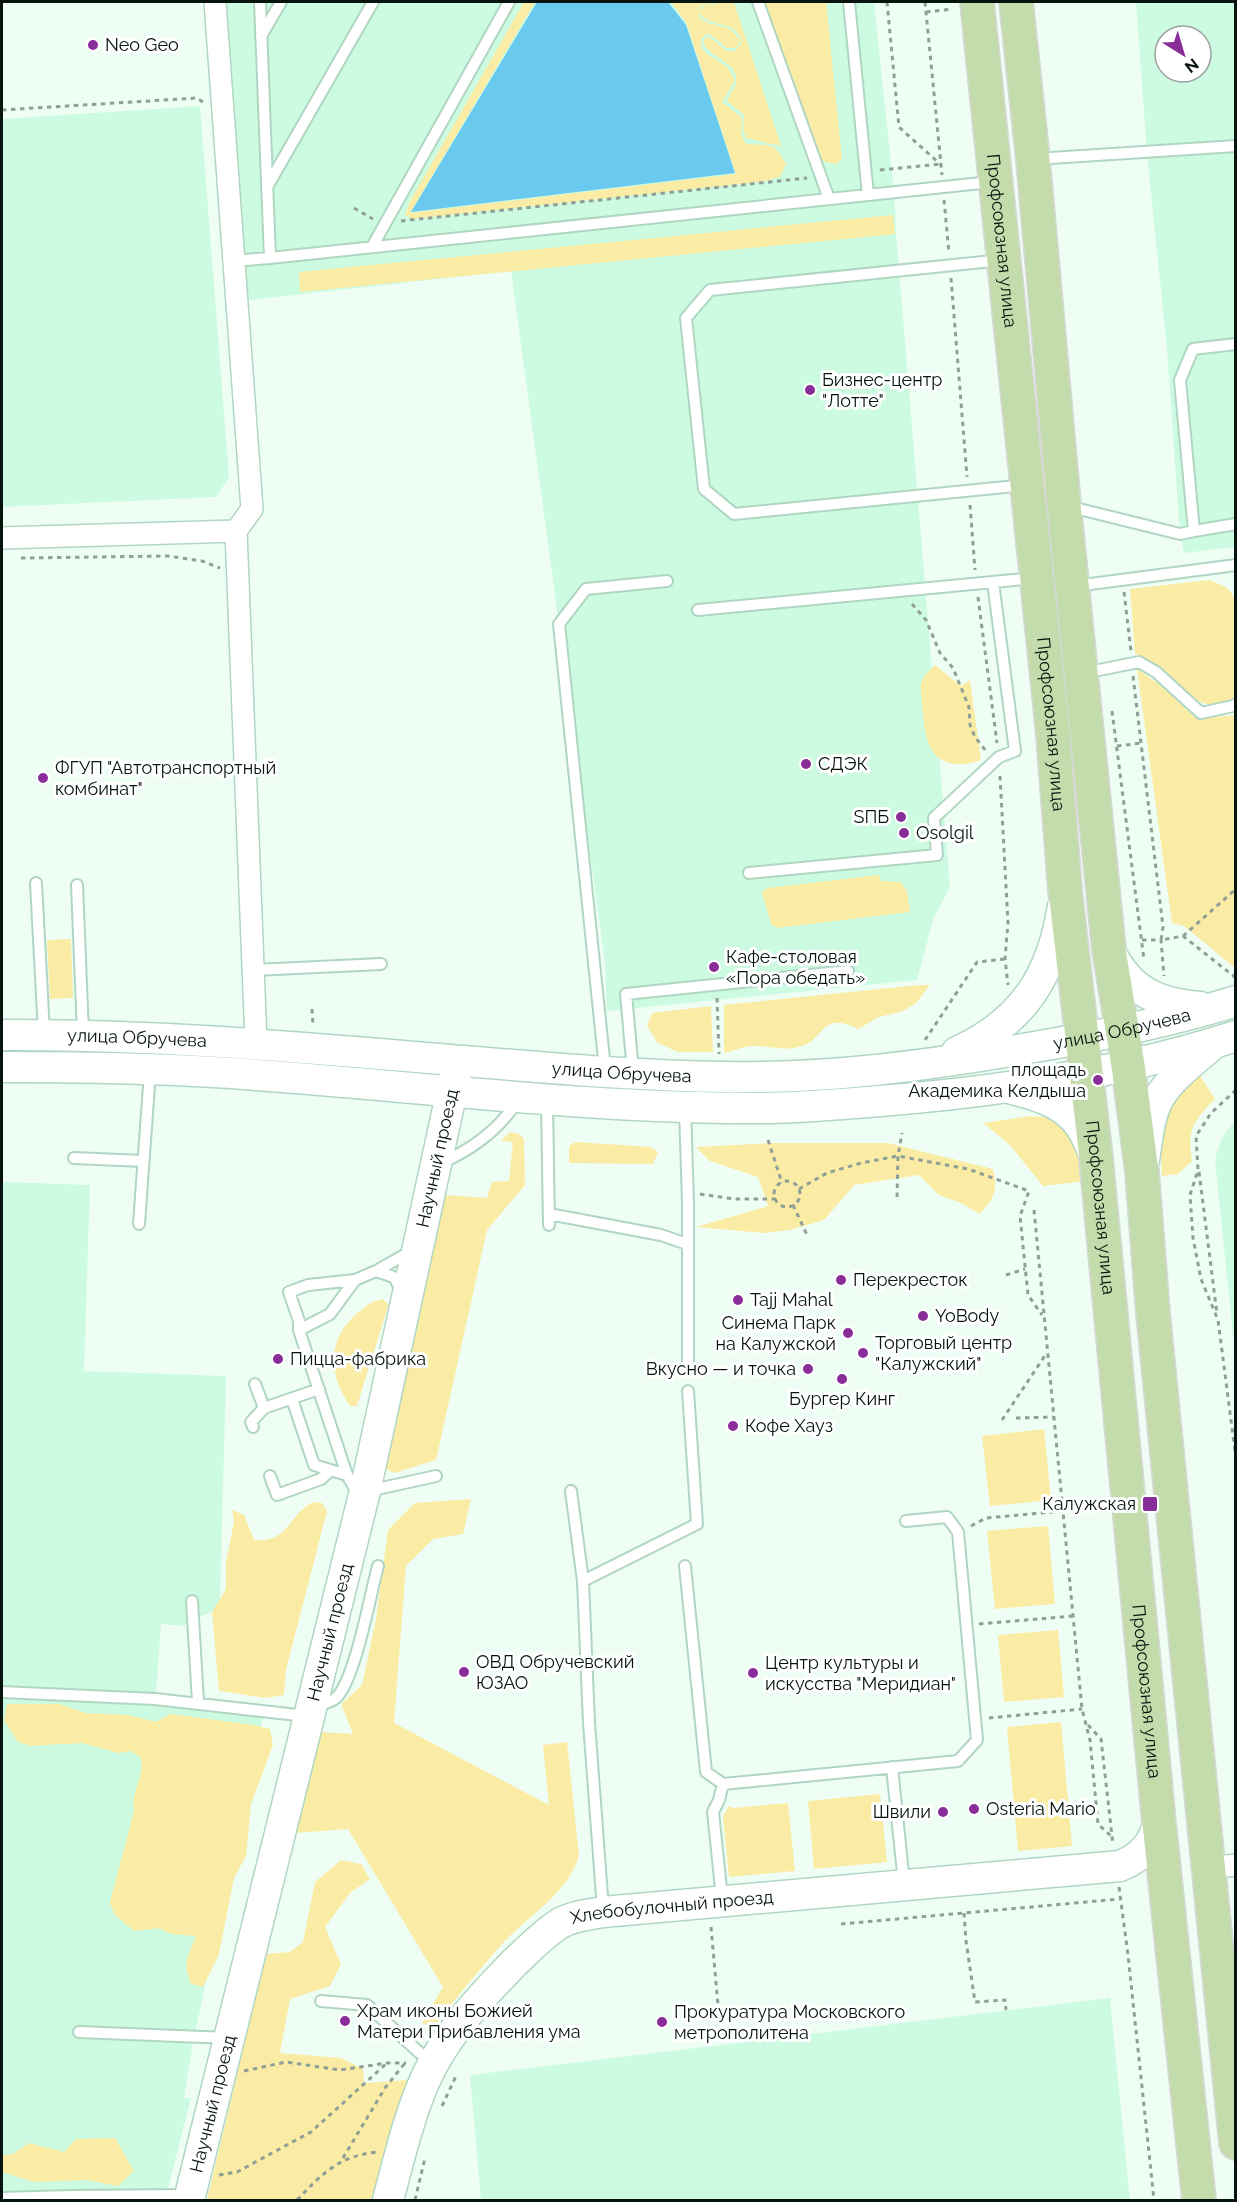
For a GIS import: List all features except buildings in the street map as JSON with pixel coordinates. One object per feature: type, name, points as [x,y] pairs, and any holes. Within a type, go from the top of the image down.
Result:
[{"type":"main road","name":"Профсоюзная улица","points":[[977,2],[1025,485],[1053,735],[1065,890],[1096,1158],[1159,1822],[1199,2200]]},
{"type":"main road","name":"Профсоюзная улица","points":[[1016,2],[1033,160],[1072,586],[1093,671],[1109,950],[1122,1031]]},
{"type":"main road","points":[[924,1055],[969,1046],[994,1032],[1017,1012],[1033,992],[1050,962],[1059,931],[1065,890]]},
{"type":"main road","points":[[1109,950],[1119,970],[1135,985],[1152,996],[1174,1005],[1224,1004]]},
{"type":"main road","name":"улица Обручева","points":[[2,1067],[150,1069],[255,1074],[453,1091],[542,1086],[620,1074],[728,1077],[835,1074],[924,1055],[1082,1039],[1122,1031],[1224,1004]]},
{"type":"main road","points":[[1122,1031],[1142,1172],[1154,1325],[1222,1867],[1236,2143]]},
{"type":"main road","name":"улица Обручева","points":[[2,1035],[84,1036],[256,1044],[458,1060],[542,1086],[685,1107],[763,1108],[955,1095],[1006,1088],[1087,1074],[1225,1040]]},
{"type":"main road","points":[[1142,1172],[1154,1108],[1183,1069],[1225,1040]]},
{"type":"main road","name":"Научный проезд","points":[[191,2192],[311,1710],[358,1489],[405,1304],[458,1060]]},
{"type":"main road","points":[[1006,1088],[1039,1095],[1058,1106],[1081,1126],[1096,1158]]},
{"type":"main road","name":"Хлебобулочный проезд","points":[[388,2200],[430,2061],[489,1989],[543,1936],[560,1923],[603,1912],[716,1914],[904,1885],[1118,1866],[1134,1860],[1146,1850],[1154,1838],[1159,1822]]},
{"type":"main road","points":[[1118,1866],[1135,1870],[1150,1881],[1168,1913]]},
{"type":"street","points":[[215,2],[252,509],[236,531],[256,1044]]},
{"type":"street","points":[[2,538],[236,531]]},
{"type":"lane","points":[[260,2],[270,258]]},
{"type":"lane","points":[[261,36],[281,2]]},
{"type":"lane","points":[[267,187],[373,2]]},
{"type":"lane","points":[[372,247],[509,2]]},
{"type":"lane","points":[[758,2],[829,199]]},
{"type":"lane","points":[[849,2],[868,195]]},
{"type":"lane","points":[[1033,160],[1236,146]]},
{"type":"lane","points":[[233,261],[994,182]]},
{"type":"lane","points":[[1002,260],[710,290],[687,318],[701,466],[704,489],[734,514],[1025,485]]},
{"type":"lane","points":[[1194,531],[1180,380],[1193,349],[1236,344]]},
{"type":"lane","points":[[1064,505],[1180,534],[1236,525]]},
{"type":"lane","points":[[1072,586],[1234,568]]},
{"type":"lane","points":[[698,610],[1035,578]]},
{"type":"lane","points":[[620,1074],[559,624],[586,589],[667,581]]},
{"type":"lane","points":[[749,873],[937,855],[934,818],[999,757],[1015,751],[993,582]]},
{"type":"lane","points":[[1093,671],[1139,662],[1156,672],[1201,713],[1236,704]]},
{"type":"lane","points":[[36,883],[44,1035]]},
{"type":"lane","points":[[77,885],[84,1036]]},
{"type":"lane","points":[[252,970],[381,964]]},
{"type":"lane","points":[[620,1074],[626,994],[848,971]]},
{"type":"lane","points":[[138,1224],[150,1069]]},
{"type":"lane","points":[[435,1165],[464,1153],[542,1086]]},
{"type":"lane","points":[[542,1086],[549,1220],[661,1235],[687,1244]]},
{"type":"lane","points":[[685,1107],[688,1365]]},
{"type":"lane","points":[[74,1158],[143,1161]]},
{"type":"lane","points":[[358,1489],[319,1389],[289,1292],[308,1285],[355,1280],[417,1248]]},
{"type":"lane","points":[[376,1271],[394,1277],[400,1286],[405,1304]]},
{"type":"lane","points":[[299,1330],[330,1314],[355,1280]]},
{"type":"lane","points":[[255,1384],[264,1408]]},
{"type":"lane","points":[[253,1427],[251,1422],[264,1408],[319,1389]]},
{"type":"lane","points":[[583,1581],[697,1524],[688,1391]]},
{"type":"lane","points":[[292,1398],[314,1465],[331,1470],[358,1489],[374,1491],[436,1476]]},
{"type":"lane","points":[[270,1476],[278,1495],[321,1479],[331,1470]]},
{"type":"lane","points":[[572,1491],[583,1581],[589,1723],[603,1912]]},
{"type":"lane","points":[[685,1566],[706,1772],[723,1784],[958,1761],[977,1740],[958,1532],[947,1517],[906,1521]]},
{"type":"lane","points":[[2,1692],[311,1710],[327,1704],[337,1696],[344,1684],[354,1660],[378,1566]]},
{"type":"lane","points":[[192,1601],[198,1702]]},
{"type":"lane","points":[[892,1767],[904,1885]]},
{"type":"lane","points":[[716,1914],[713,1812],[723,1784]]},
{"type":"lane","points":[[321,2001],[367,2005],[430,2061]]},
{"type":"lane","points":[[79,2032],[230,2038]]},
{"type":"lane","points":[[2,2198],[170,2197],[191,2192]]},
{"type":"path","points":[[887,2],[899,127],[940,164]]},
{"type":"path","points":[[926,2],[943,187]]},
{"type":"path","points":[[2,110],[197,98],[205,104]]},
{"type":"path","points":[[878,170],[940,164]]},
{"type":"path","points":[[354,208],[379,223],[808,177]]},
{"type":"path","points":[[13,558],[168,556],[202,561],[220,568]]},
{"type":"path","points":[[1122,579],[1163,927],[1161,940],[1164,976]]},
{"type":"path","points":[[901,591],[926,620],[940,653],[953,668],[969,707],[970,725],[975,737],[995,762]]},
{"type":"path","points":[[1093,671],[1116,746],[1144,962]]},
{"type":"path","points":[[1116,746],[1142,743]]},
{"type":"path","points":[[1142,940],[1161,940],[1183,936],[1236,889]]},
{"type":"path","points":[[1183,936],[1236,978]]},
{"type":"path","points":[[924,1055],[976,962],[1005,959],[1006,968]]},
{"type":"path","points":[[716,985],[720,1062]]},
{"type":"path","points":[[312,1009],[314,1033]]},
{"type":"path","points":[[1236,1090],[1210,1113],[1196,1136],[1198,1170],[1236,1459]]},
{"type":"path","points":[[897,1197],[898,1156],[902,1132]]},
{"type":"path","points":[[768,1140],[782,1183]]},
{"type":"path","points":[[799,1189],[827,1173],[861,1163],[898,1156],[968,1169],[1029,1191],[1020,1216],[1025,1269],[1028,1295],[1043,1317]]},
{"type":"path","points":[[1198,1170],[1190,1195],[1193,1238],[1201,1279],[1218,1320]]},
{"type":"path","points":[[791,1182],[799,1189],[799,1198],[793,1205],[783,1206],[776,1199],[775,1190],[782,1183],[791,1182]]},
{"type":"path","points":[[687,1192],[734,1199],[776,1199]]},
{"type":"path","points":[[793,1205],[808,1237]]},
{"type":"path","points":[[1034,1210],[1082,1709],[1087,1724],[1098,1824],[1112,1837]]},
{"type":"path","points":[[1006,1275],[1025,1269]]},
{"type":"path","points":[[1002,1420],[1047,1352]]},
{"type":"path","points":[[1016,1418],[1053,1417]]},
{"type":"path","points":[[958,1532],[986,1518],[1063,1510]]},
{"type":"path","points":[[967,1626],[1073,1616]]},
{"type":"path","points":[[975,1719],[1082,1709]]},
{"type":"path","points":[[1087,1724],[1101,1740],[1112,1837],[1118,1866],[1154,2200]]},
{"type":"path","points":[[841,1924],[1120,1899]]},
{"type":"path","points":[[964,1913],[975,2002],[1005,2000],[1006,2010]]},
{"type":"path","points":[[716,1914],[718,2005]]},
{"type":"path","points":[[237,2073],[286,2062],[340,2070],[387,2063],[430,2061]]},
{"type":"path","points":[[430,2061],[440,2110]]},
{"type":"path","points":[[342,2160],[385,2088],[430,2061]]},
{"type":"path","points":[[191,2192],[237,2172],[310,2132],[387,2063]]},
{"type":"path","points":[[297,2200],[342,2160],[359,2154],[402,2152],[426,2154],[415,2200]]},
{"type":"shaded area","points":[[218,2],[874,2],[894,192],[950,887],[934,917],[917,980],[607,1011],[605,963],[511,271],[240,301]]},
{"type":"shaded area","points":[[524,2],[535,2],[410,213],[736,174],[686,22],[671,2],[718,2],[701,6],[699,17],[709,23],[725,27],[741,41],[736,48],[727,48],[708,33],[701,39],[701,45],[709,56],[727,67],[735,80],[722,102],[742,118],[741,134],[746,144],[766,145],[778,151],[786,164],[780,177],[760,182],[412,219],[405,215],[409,203]]},
{"type":"shaded area","points":[[734,2],[781,146],[746,138],[743,129],[744,115],[727,101],[736,83],[734,70],[703,43],[705,38],[709,37],[727,51],[735,51],[742,43],[736,31],[701,15],[700,11],[704,6]]},
{"type":"shaded area","points":[[763,2],[826,2],[842,159],[836,164],[825,162],[814,155]]},
{"type":"shaded area","points":[[1136,2],[1235,2],[1235,547],[1184,553],[1180,534],[1167,349],[1147,153]]},
{"type":"shaded area","points":[[200,106],[229,477],[216,497],[2,507],[2,119]]},
{"type":"shaded area","points":[[893,215],[895,234],[300,292],[299,272]]},
{"type":"shaded area","points":[[1209,580],[1229,590],[1236,603],[1236,695],[1225,703],[1214,705],[1204,704],[1195,699],[1158,666],[1135,654],[1130,589]]},
{"type":"shaded area","points":[[935,665],[961,686],[970,680],[981,760],[953,764],[937,757],[932,751],[926,736],[921,686],[925,676]]},
{"type":"shaded area","points":[[1137,669],[1160,685],[1197,719],[1235,715],[1235,968],[1184,926],[1172,923]]},
{"type":"shaded area","points":[[879,875],[881,881],[901,882],[907,891],[910,912],[777,928],[771,924],[762,892],[767,888]]},
{"type":"shaded area","points":[[71,939],[73,998],[50,999],[47,940]]},
{"type":"shaded area","points":[[930,985],[916,1003],[903,1011],[879,1017],[858,1029],[835,1023],[828,1025],[812,1041],[794,1048],[752,1046],[724,1053],[724,1005]]},
{"type":"shaded area","points":[[711,1006],[713,1052],[677,1052],[657,1042],[647,1026],[652,1013]]},
{"type":"shaded area","points":[[1199,1074],[1215,1099],[1193,1127],[1190,1141],[1192,1161],[1178,1174],[1162,1176],[1160,1132],[1165,1111]]},
{"type":"shaded area","points":[[1031,1116],[1051,1118],[1077,1137],[1086,1181],[1043,1186],[1009,1144],[983,1123]]},
{"type":"shaded area","points":[[1235,1120],[1235,1356],[1215,1159],[1221,1140]]},
{"type":"shaded area","points":[[510,1132],[519,1134],[524,1139],[525,1185],[487,1230],[436,1460],[394,1473],[386,1469],[384,1464],[445,1195],[487,1198],[492,1182],[509,1181],[513,1142],[501,1141]]},
{"type":"shaded area","points":[[576,1142],[651,1147],[658,1152],[653,1164],[569,1163],[569,1146]]},
{"type":"shaded area","points":[[772,1143],[888,1143],[993,1169],[994,1193],[980,1214],[961,1203],[939,1195],[919,1175],[854,1185],[824,1220],[790,1230],[765,1233],[696,1227],[768,1206],[758,1177],[710,1161],[696,1147]]},
{"type":"shaded area","points":[[2,1182],[90,1185],[84,1371],[226,1376],[220,1600],[212,1612],[193,1619],[184,1626],[161,1624],[155,1706],[263,1718],[193,2042],[184,2098],[191,2098],[165,2200],[2,2200]]},
{"type":"shaded area","points":[[383,1299],[388,1304],[387,1310],[357,1406],[350,1406],[335,1371],[335,1347],[339,1336],[355,1315],[371,1303]]},
{"type":"shaded area","points":[[1044,1429],[1051,1500],[990,1506],[982,1436]]},
{"type":"shaded area","points":[[471,1499],[463,1534],[433,1539],[406,1566],[394,1723],[549,1805],[543,1745],[567,1742],[579,1855],[567,1881],[547,1903],[503,1943],[433,2028],[422,2023],[443,1987],[348,1829],[296,1833],[320,1732],[353,1734],[341,1704],[362,1685],[376,1619],[388,1530],[415,1503]]},
{"type":"shaded area","points":[[313,1502],[322,1503],[327,1511],[286,1670],[284,1695],[266,1698],[219,1691],[212,1612],[226,1589],[226,1562],[234,1522],[232,1510],[244,1515],[254,1540],[265,1540],[281,1533],[304,1508]]},
{"type":"shaded area","points":[[1048,1526],[1055,1604],[995,1609],[987,1531]]},
{"type":"shaded area","points":[[1058,1630],[1064,1697],[1004,1702],[998,1635]]},
{"type":"shaded area","points":[[7,1704],[60,1704],[85,1713],[128,1715],[156,1722],[171,1714],[270,1729],[273,1745],[251,1804],[246,1856],[234,1878],[219,1954],[203,1987],[191,1984],[187,1969],[187,1959],[196,1936],[171,1934],[159,1928],[134,1931],[114,1914],[110,1902],[134,1811],[134,1796],[141,1773],[141,1758],[131,1751],[119,1753],[81,1743],[30,1746],[18,1742],[4,1720]]},
{"type":"shaded area","points":[[1061,1722],[1072,1846],[1018,1851],[1007,1727]]},
{"type":"shaded area","points":[[880,1794],[887,1862],[814,1869],[808,1801]]},
{"type":"shaded area","points":[[788,1803],[795,1871],[729,1877],[723,1816],[729,1806],[733,1808]]},
{"type":"shaded area","points":[[341,1860],[361,1864],[370,1879],[350,1893],[325,1927],[341,1964],[330,1986],[290,1999],[280,2053],[341,2058],[363,2069],[364,2083],[408,2080],[386,2151],[374,2200],[207,2200],[266,1954],[290,1952],[303,1942],[315,1882]]},
{"type":"shaded area","points":[[1110,1998],[1130,2200],[481,2200],[470,2075]]},
{"type":"shaded area","points":[[115,2138],[134,2171],[118,2186],[86,2180],[34,2182],[2,2172],[2,2156],[13,2154],[29,2143],[64,2152],[76,2139]]},
{"type":"water","points":[[537,2],[668,2],[686,25],[735,173],[411,212]]},
{"type":"place","name":"Neo Geo","points":[[93,45]]},
{"type":"place","name":"Бизнес-центр \"Лотте\"","points":[[810,390]]},
{"type":"place","name":"СДЭК","points":[[806,764]]},
{"type":"place","name":"ФГУП \"Автотранспортный комбинат\"","points":[[43,778]]},
{"type":"place","name":"SПБ","points":[[901,817]]},
{"type":"place","name":"Osolgil","points":[[904,833]]},
{"type":"place","name":"Кафе-столовая «Пора обедать»","points":[[714,967]]},
{"type":"place","name":"площадь Академика Келдыша","points":[[1098,1080]]},
{"type":"place","name":"Перекресток","points":[[841,1280]]},
{"type":"place","name":"Tajj Mahal","points":[[738,1300]]},
{"type":"place","name":"YoBody","points":[[923,1316]]},
{"type":"place","name":"Синема Парк на Калужской","points":[[848,1333]]},
{"type":"place","name":"Торговый центр \"Калужский\"","points":[[863,1353]]},
{"type":"place","name":"Пицца-фабрика","points":[[278,1359]]},
{"type":"place","name":"Вкусно — и точка","points":[[808,1369]]},
{"type":"place","name":"Бургер Кинг","points":[[842,1379]]},
{"type":"place","name":"Кофе Хауз","points":[[733,1426]]},
{"type":"place","name":"Калужская","points":[[1150,1504]]},
{"type":"place","name":"ОВД Обручевский ЮЗАО","points":[[464,1672]]},
{"type":"place","name":"Центр культуры и искусства \"Меридиан\"","points":[[753,1673]]},
{"type":"place","name":"Osteria Mario","points":[[974,1809]]},
{"type":"place","name":"Швили","points":[[943,1812]]},
{"type":"place","name":"Храм иконы Божией Матери Прибавления ума","points":[[345,2021]]},
{"type":"place","name":"Прокуратура Московского метрополитена","points":[[662,2022]]}]
